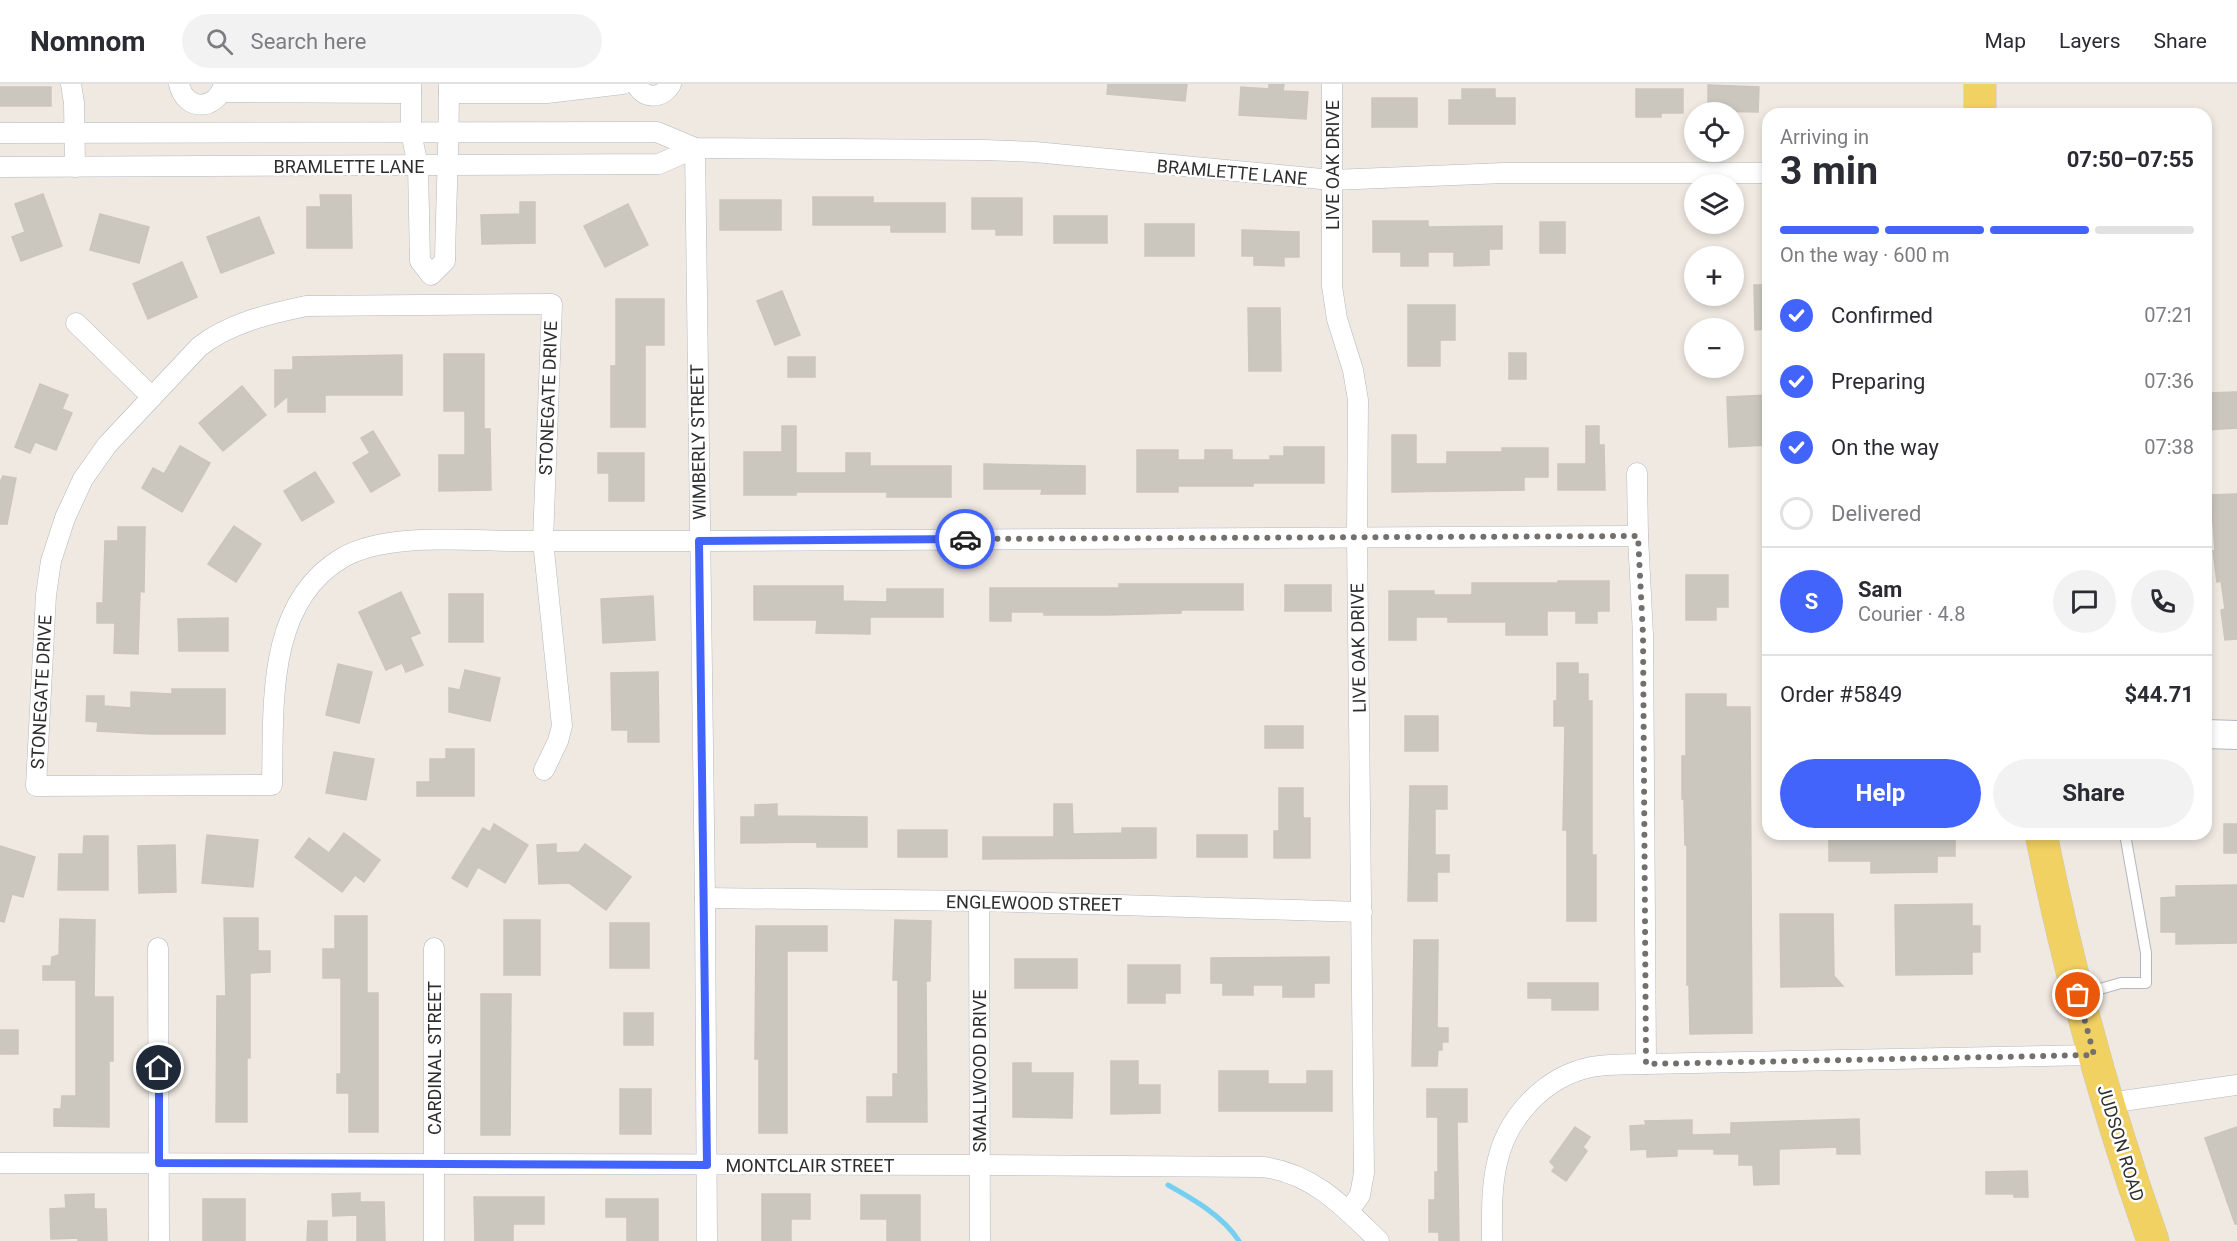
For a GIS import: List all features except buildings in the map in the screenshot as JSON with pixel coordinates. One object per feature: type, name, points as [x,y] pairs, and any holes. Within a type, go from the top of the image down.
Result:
[{"type":"main road","points":[[1980,84],[1980,108]]},
{"type":"main road","name":"JUDSON ROAD","points":[[2046,840],[2053,895],[2094,1055],[2153,1241]]},
{"type":"street","points":[[71,84],[74,98],[75,167]]},
{"type":"street","points":[[179,84],[184,97],[197,104],[211,102],[223,88],[411,89],[411,132],[418,166],[420,261],[431,275],[432,305]]},
{"type":"street","points":[[431,275],[445,261],[450,132],[449,88],[547,88],[623,84]]},
{"type":"street","points":[[636,84],[642,93],[655,96],[667,91],[671,84]]},
{"type":"street","name":"LIVE OAK DRIVE","points":[[1332,84],[1332,293],[1337,319],[1353,370],[1358,400],[1357,537],[1364,1173],[1360,1196],[1349,1211]]},
{"type":"street","name":"BRAMLETTE LANE","points":[[0,133],[657,132],[695,148],[1035,152],[1332,180],[1522,173],[1762,173]]},
{"type":"street","name":"BRAMLETTE LANE","points":[[0,167],[659,164],[695,148]]},
{"type":"street","name":"WIMBERLY STREET","points":[[695,148],[707,1241]]},
{"type":"street","name":"STONEGATE DRIVE","points":[[543,541],[552,304],[306,306],[253,319],[221,332],[204,342],[113,437],[88,470],[73,499],[54,549],[46,595],[36,786],[272,784],[274,705],[282,643],[293,611],[305,592],[320,576],[350,554],[390,543],[424,541],[543,541],[699,541],[1638,536]]},
{"type":"street","points":[[76,323],[152,398]]},
{"type":"street","points":[[1637,473],[1643,635],[1646,1064]]},
{"type":"street","points":[[543,541],[561,716],[558,741],[544,770]]},
{"type":"street","points":[[2212,734],[2237,735]]},
{"type":"street","name":"ENGLEWOOD STREET","points":[[705,898],[980,901],[1362,912]]},
{"type":"street","name":"SMALLWOOD DRIVE","points":[[980,901],[980,1241]]},
{"type":"street","points":[[158,948],[159,1241]]},
{"type":"street","name":"CARDINAL STREET","points":[[434,948],[434,1241]]},
{"type":"street","points":[[1492,1241],[1493,1189],[1497,1164],[1512,1126],[1527,1105],[1546,1088],[1578,1071],[1602,1065],[2094,1055]]},
{"type":"street","points":[[2108,1102],[2237,1085]]},
{"type":"street","name":"MONTCLAIR STREET","points":[[0,1163],[979,1165],[1273,1168],[1302,1177],[1326,1192],[1379,1241]]},
{"type":"lane","points":[[2078,995],[2121,983],[2146,982],[2146,953],[2126,840]]},
{"type":"waterway","points":[[1168,1185],[1216,1216],[1239,1241]]},
{"type":"way so far","points":[[965,539],[1638,536],[1643,635],[1646,1064],[2094,1055],[2078,995]]},
{"type":"route","points":[[159,1068],[159,1163],[707,1165],[699,541],[965,539]]}]
